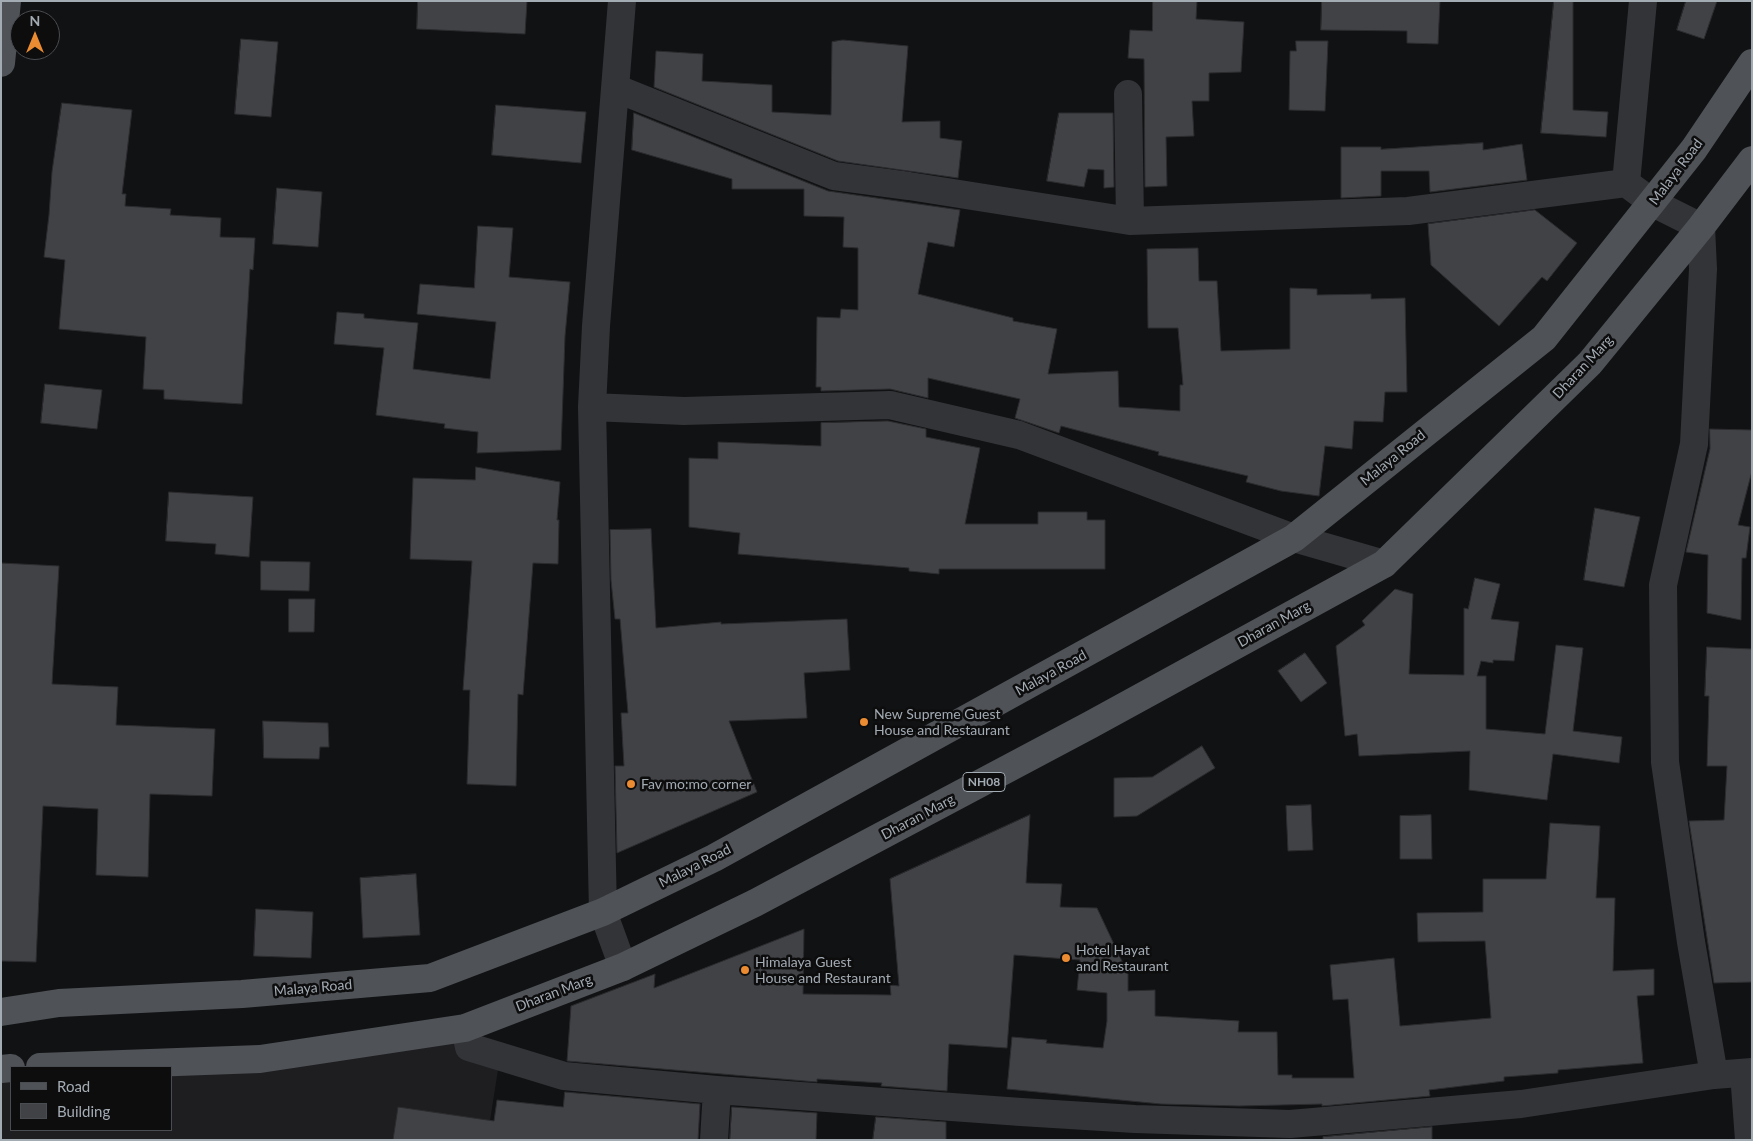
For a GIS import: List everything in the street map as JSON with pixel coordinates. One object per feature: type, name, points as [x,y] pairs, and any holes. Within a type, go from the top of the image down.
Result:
[{"type":"main road","points":[[1,63],[7,1]]},
{"type":"main road","name":"Malaya Road","points":[[1,1012],[59,1003],[242,994],[430,978],[603,912],[714,858],[1294,538],[1544,338],[1694,149],[1752,63]]},
{"type":"main road","name":"Dharan Marg","points":[[71,1066],[260,1060],[465,1028],[623,967],[764,899],[1099,721],[1384,564],[1590,363],[1701,227],[1752,160]]},
{"type":"street","points":[[622,1],[596,326],[592,406],[603,912],[623,967]]},
{"type":"street","points":[[1626,183],[1643,1]]},
{"type":"street","points":[[615,88],[834,176],[1130,221],[1408,211],[1626,183],[1653,203],[1701,227],[1704,269],[1694,444],[1663,585],[1665,762],[1691,942],[1714,1075]]},
{"type":"street","points":[[1128,94],[1130,221]]},
{"type":"street","points":[[592,406],[684,411],[890,405],[1019,435],[1294,538],[1384,564]]},
{"type":"street","points":[[465,1028],[469,1047],[564,1076],[1135,1129],[1290,1124],[1521,1104],[1714,1075],[1748,1072],[1749,1140]]},
{"type":"street","points":[[714,1140],[717,1090]]},
{"type":"shaded area","points":[[465,1028],[500,1057],[487,1140],[1,1140],[1,1069],[10,1068],[10,1131],[172,1131],[172,1067]]},
{"type":"building","points":[[418,1],[527,1],[525,34],[417,29]]},
{"type":"building","points":[[1153,1],[1197,1],[1196,19],[1244,22],[1241,72],[1209,73],[1209,101],[1192,101],[1194,136],[1166,137],[1167,186],[1145,187],[1144,59],[1128,58],[1130,30],[1152,31]]},
{"type":"building","points":[[1322,1],[1440,1],[1438,44],[1407,43],[1407,31],[1321,30]]},
{"type":"building","points":[[1554,1],[1573,1],[1573,110],[1608,112],[1606,137],[1541,133]]},
{"type":"building","points":[[1686,1],[1717,1],[1704,39],[1677,30]]},
{"type":"building","points":[[241,39],[278,42],[271,117],[235,114]]},
{"type":"building","points":[[843,40],[908,46],[902,122],[940,121],[940,138],[962,141],[958,178],[838,161],[654,87],[656,51],[703,54],[702,81],[772,85],[772,112],[831,115],[832,42]]},
{"type":"building","points":[[1296,41],[1328,41],[1325,111],[1289,110],[1290,51],[1296,51]]},
{"type":"building","points":[[62,103],[132,110],[122,194],[126,194],[125,206],[171,209],[170,215],[221,218],[220,237],[255,238],[253,270],[250,269],[242,404],[164,399],[164,390],[143,389],[146,337],[59,329],[65,260],[44,257],[52,172]]},
{"type":"building","points":[[496,105],[586,112],[581,163],[492,155]]},
{"type":"building","points":[[634,113],[828,191],[960,210],[954,247],[928,242],[918,294],[1013,318],[1013,321],[1057,329],[1048,374],[1118,371],[1119,407],[1180,411],[1180,385],[1183,385],[1178,328],[1148,328],[1147,249],[1198,248],[1199,281],[1217,281],[1221,351],[1290,349],[1290,288],[1317,289],[1317,295],[1371,294],[1371,299],[1405,298],[1407,392],[1385,392],[1383,422],[1354,421],[1352,449],[1325,446],[1319,496],[1281,491],[1246,482],[1248,476],[1158,455],[1159,452],[1061,426],[1059,433],[1015,418],[1020,399],[928,378],[928,398],[890,389],[821,391],[821,387],[816,387],[817,317],[840,318],[841,309],[858,310],[858,248],[843,247],[844,217],[804,216],[804,189],[732,189],[732,179],[632,150]]},
{"type":"building","points":[[1059,113],[1113,113],[1114,187],[1104,188],[1104,170],[1088,169],[1084,187],[1047,181]]},
{"type":"building","points":[[1483,143],[1483,150],[1522,144],[1527,180],[1430,192],[1429,171],[1381,171],[1381,196],[1341,198],[1341,147],[1381,147],[1381,149]]},
{"type":"building","points":[[277,188],[322,192],[318,247],[273,244]]},
{"type":"building","points":[[1535,210],[1577,243],[1547,281],[1542,277],[1499,326],[1431,265],[1428,224]]},
{"type":"building","points":[[478,226],[513,228],[509,277],[570,282],[565,336],[561,450],[477,453],[478,432],[444,428],[445,424],[376,415],[384,348],[334,344],[337,312],[364,314],[364,318],[418,323],[413,369],[490,379],[496,322],[417,314],[420,284],[474,288]]},
{"type":"building","points":[[45,384],[102,390],[97,429],[41,423]]},
{"type":"building","points":[[888,421],[926,429],[926,437],[980,448],[965,524],[1038,524],[1038,512],[1087,512],[1087,520],[1105,520],[1105,569],[939,569],[939,574],[909,571],[909,568],[738,554],[740,533],[689,527],[689,458],[718,459],[718,442],[821,446],[821,423]]},
{"type":"building","points":[[1710,429],[1752,430],[1752,471],[1738,525],[1750,527],[1746,558],[1742,558],[1741,620],[1707,613],[1708,555],[1686,552],[1710,449]]},
{"type":"building","points":[[476,467],[560,482],[557,520],[559,520],[558,564],[533,563],[523,695],[518,694],[516,786],[467,784],[470,690],[463,690],[472,561],[410,559],[413,478],[475,480]]},
{"type":"building","points":[[169,492],[253,497],[249,557],[215,554],[216,544],[166,541]]},
{"type":"building","points":[[1595,508],[1640,517],[1624,587],[1584,580]]},
{"type":"building","points":[[651,529],[656,628],[721,622],[721,624],[847,619],[850,670],[804,673],[807,718],[729,721],[757,792],[617,853],[615,766],[624,766],[621,713],[628,713],[620,619],[615,619],[611,580],[610,530]]},
{"type":"building","points":[[261,561],[310,562],[309,591],[261,590]]},
{"type":"building","points":[[1,563],[59,566],[52,684],[118,687],[116,725],[215,729],[212,796],[150,794],[148,877],[96,875],[98,809],[43,806],[36,962],[1,961]]},
{"type":"building","points":[[1475,578],[1500,584],[1491,619],[1519,622],[1514,661],[1493,660],[1493,663],[1481,661],[1477,676],[1486,676],[1486,729],[1545,734],[1556,645],[1583,648],[1573,731],[1622,737],[1619,763],[1553,754],[1547,800],[1469,790],[1470,751],[1359,756],[1357,734],[1345,736],[1336,646],[1365,625],[1362,621],[1395,589],[1413,594],[1409,674],[1464,675],[1464,608],[1468,609]]},
{"type":"building","points":[[289,599],[315,599],[314,632],[289,632]]},
{"type":"building","points":[[1707,647],[1752,649],[1752,982],[1714,983],[1689,821],[1724,820],[1727,766],[1707,766],[1709,696],[1705,696]]},
{"type":"building","points":[[1305,653],[1327,683],[1301,702],[1278,671]]},
{"type":"building","points":[[263,721],[328,723],[329,747],[320,747],[319,759],[264,758]]},
{"type":"building","points":[[1202,746],[1215,768],[1137,816],[1114,817],[1114,778],[1152,777]]},
{"type":"building","points":[[1311,805],[1313,850],[1288,851],[1286,806]]},
{"type":"building","points":[[1030,815],[1026,883],[1062,884],[1060,907],[1097,908],[1128,974],[1128,991],[1155,990],[1155,1016],[1239,1021],[1238,1032],[1277,1032],[1278,1075],[1292,1075],[1292,1078],[1354,1078],[1348,999],[1333,1000],[1330,965],[1394,958],[1400,1026],[1491,1018],[1485,941],[1418,942],[1417,913],[1483,912],[1483,879],[1546,879],[1550,823],[1600,826],[1596,898],[1615,898],[1613,971],[1654,969],[1654,995],[1637,996],[1643,1063],[1558,1070],[1558,1073],[1504,1077],[1504,1081],[1429,1090],[1430,1096],[1322,1106],[1322,1104],[1239,1106],[1161,1104],[1007,1089],[1012,1037],[1047,1040],[1046,1043],[1103,1048],[1107,1021],[1107,993],[1077,990],[1080,960],[1014,955],[1007,1048],[949,1044],[947,1091],[881,1086],[882,1083],[817,1079],[817,1082],[567,1061],[571,1006],[655,974],[654,988],[804,929],[803,994],[891,995],[890,985],[899,986],[890,879]]},
{"type":"building","points":[[1431,815],[1432,859],[1400,859],[1400,816]]},
{"type":"building","points":[[416,874],[420,935],[363,938],[360,878]]},
{"type":"building","points":[[256,909],[313,912],[311,958],[254,956]]},
{"type":"building","points":[[565,1092],[700,1104],[698,1140],[393,1140],[398,1107],[494,1121],[497,1100],[563,1107]]},
{"type":"building","points":[[732,1107],[817,1113],[816,1140],[730,1140]]},
{"type":"building","points":[[876,1117],[946,1122],[946,1140],[873,1140]]},
{"type":"building","points":[[1432,1127],[1432,1140],[1323,1140],[1323,1137]]},
{"type":"place","name":"New Supreme Guest House and Restaurant","points":[[864,722]]},
{"type":"place","name":"Fav mo:mo corner","points":[[631,784]]},
{"type":"place","name":"Hotel Hayat and Restaurant","points":[[1066,958]]},
{"type":"place","name":"Himalaya Guest House and Restaurant","points":[[745,970]]}]
